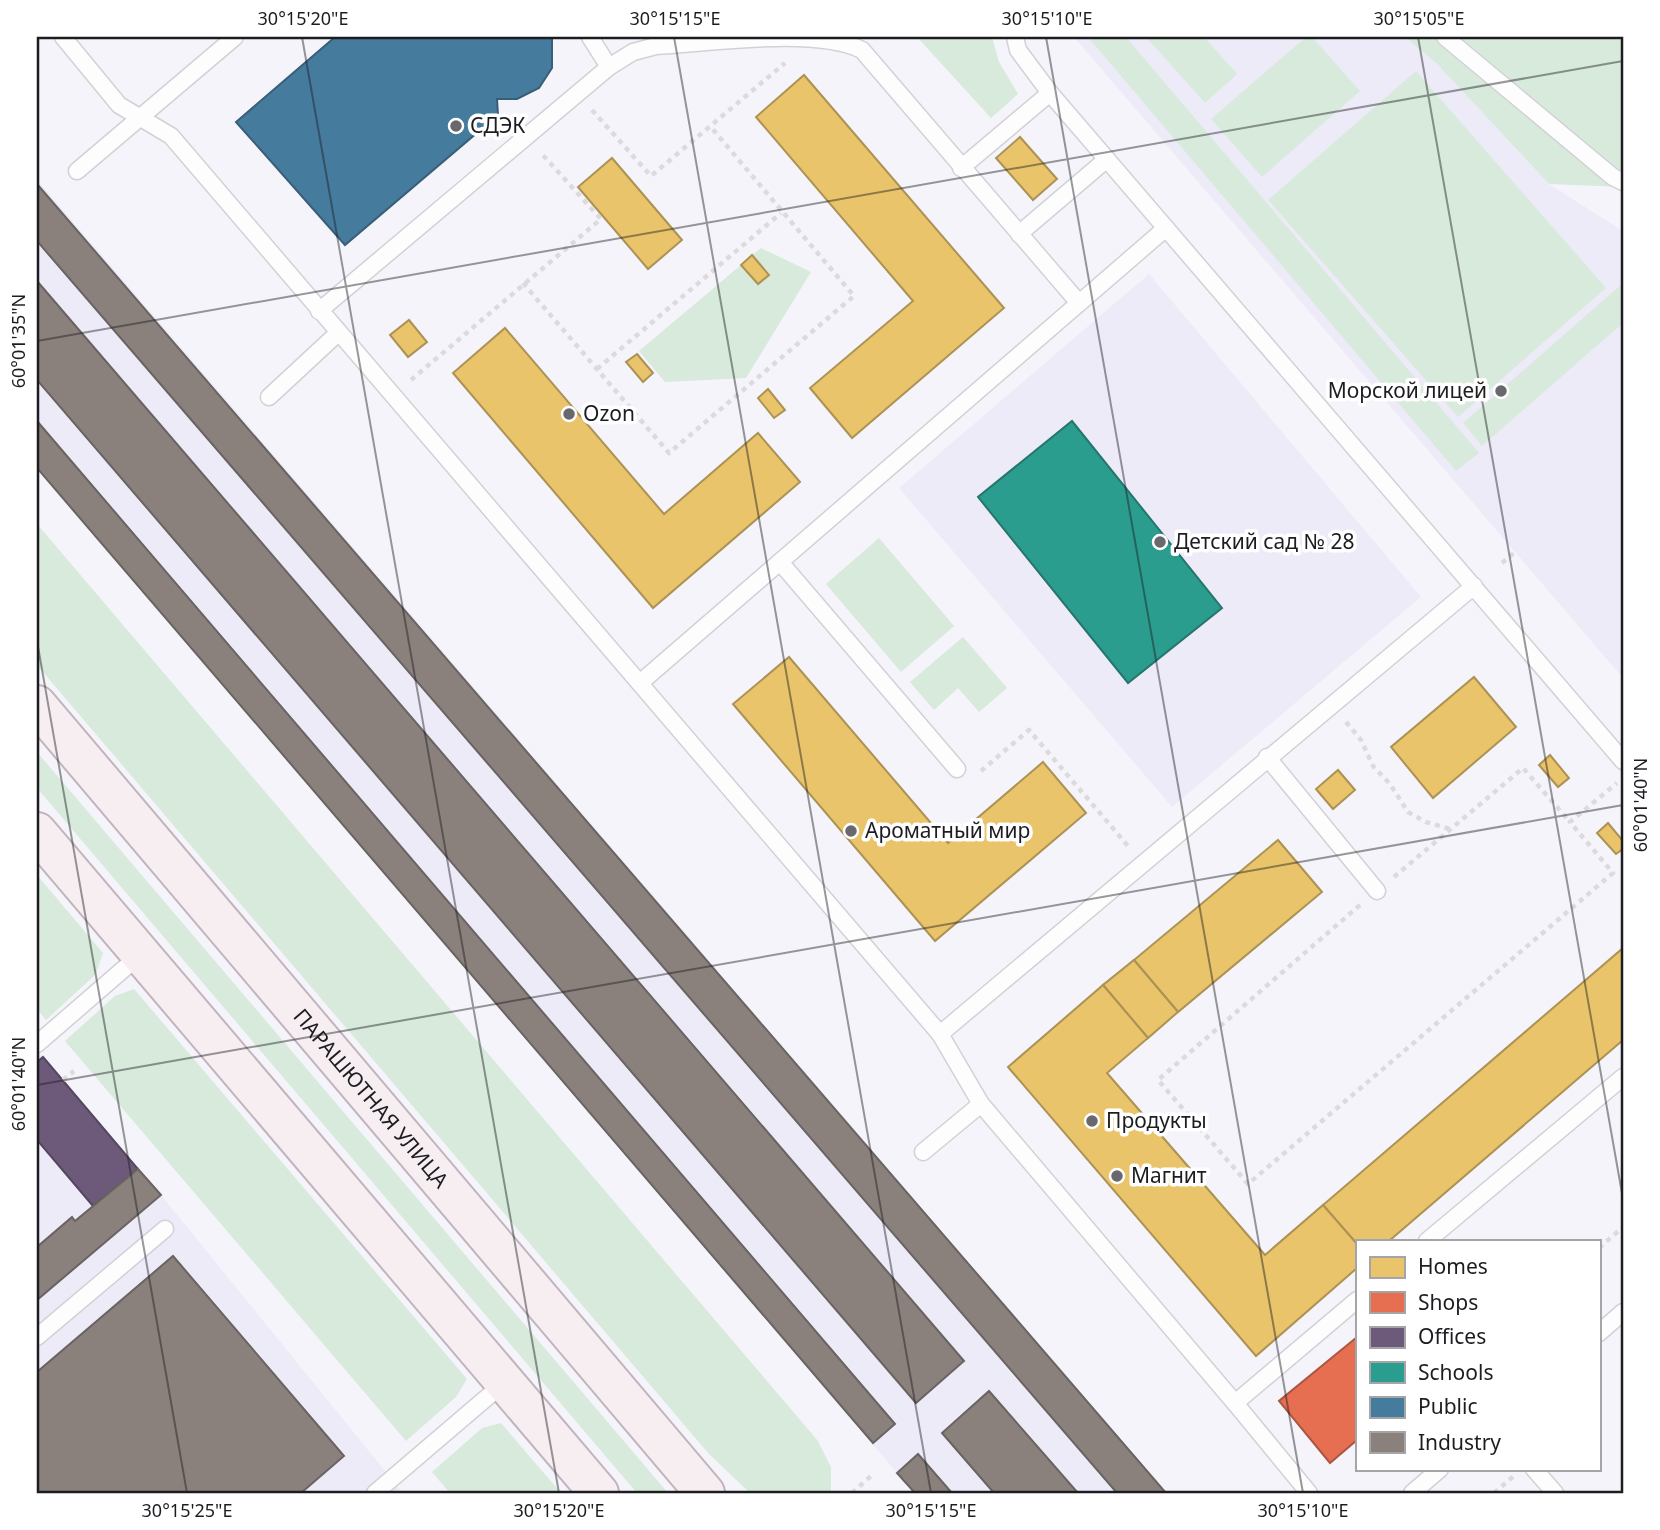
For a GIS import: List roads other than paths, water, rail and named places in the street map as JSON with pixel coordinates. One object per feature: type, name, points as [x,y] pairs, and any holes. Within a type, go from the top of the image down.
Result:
[{"type":"main road","name":"ПАРАШЮТНАЯ УЛИЦА","points":[[37,705],[705,1493]]},
{"type":"main road","points":[[37,832],[599,1493]]},
{"type":"lane","points":[[63,37],[119,105],[171,136],[641,682],[940,1034],[981,1104],[1309,1493]]},
{"type":"lane","points":[[77,171],[142,119],[235,37]]},
{"type":"lane","points":[[590,37],[609,67]]},
{"type":"lane","points":[[319,311],[609,67],[634,52],[656,46],[815,37],[844,41],[862,50],[1079,303]]},
{"type":"lane","points":[[1015,37],[1018,50],[1050,93],[1623,761]]},
{"type":"lane","points":[[1445,37],[1613,177],[1623,182]]},
{"type":"lane","points":[[961,167],[1050,93]]},
{"type":"lane","points":[[1019,234],[1107,159]]},
{"type":"lane","points":[[641,682],[1166,228]]},
{"type":"lane","points":[[269,397],[338,333]]},
{"type":"lane","points":[[780,562],[957,769]]},
{"type":"lane","points":[[940,1034],[1474,586]]},
{"type":"lane","points":[[1267,757],[1377,891]]},
{"type":"lane","points":[[37,1044],[141,954]]},
{"type":"lane","points":[[1428,1240],[1623,1077]]},
{"type":"lane","points":[[923,1152],[981,1104]]},
{"type":"lane","points":[[37,1337],[165,1229]]},
{"type":"lane","points":[[1235,1403],[1356,1301]]},
{"type":"lane","points":[[1600,1332],[1623,1312]]},
{"type":"lane","points":[[375,1493],[505,1382]]},
{"type":"lane","points":[[1412,1493],[1439,1470]]},
{"type":"lane","points":[[1535,1470],[1555,1493]]},
{"type":"place","name":"СДЭК","points":[[456,126]]},
{"type":"place","name":"Морской лицей","points":[[1501,391]]},
{"type":"place","name":"Ozon","points":[[569,414]]},
{"type":"place","name":"Детский сад № 28","points":[[1160,542]]},
{"type":"place","name":"Ароматный мир","points":[[851,831]]},
{"type":"place","name":"Продукты","points":[[1092,1121]]},
{"type":"place","name":"Магнит","points":[[1117,1176]]}]
